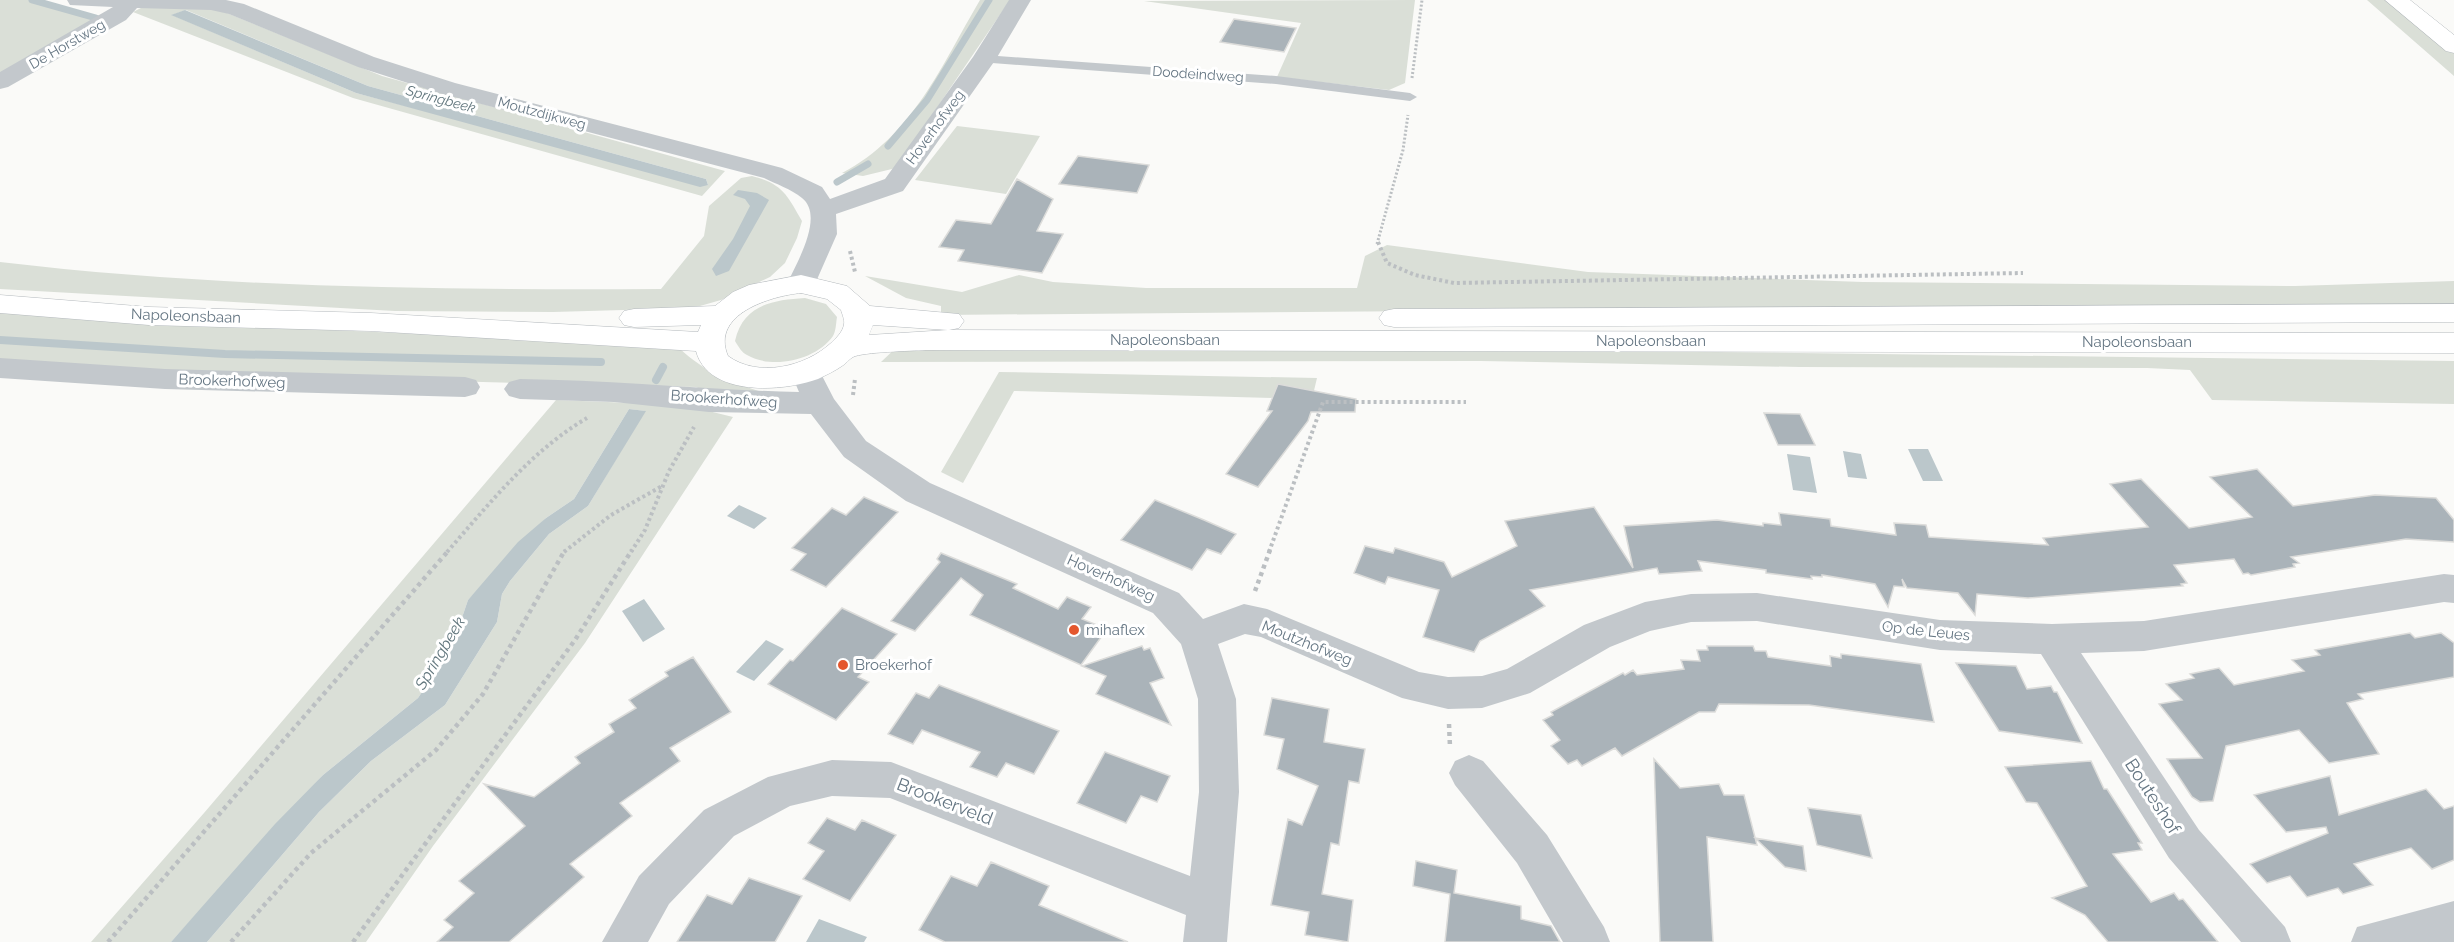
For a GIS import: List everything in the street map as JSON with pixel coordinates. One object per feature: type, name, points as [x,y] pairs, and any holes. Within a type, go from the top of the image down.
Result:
[{"type":"main road","points":[[2396,0],[2454,46]]},
{"type":"main road","points":[[2416,0],[2454,28]]},
{"type":"main road","points":[[801,284],[822,286],[839,292],[852,302],[858,315],[855,336],[848,347],[830,362],[806,373],[771,379],[738,375],[722,367],[711,356],[715,328],[737,302],[756,292],[778,286],[801,284]]},
{"type":"main road","name":"Napoleonsbaan","points":[[0,304],[148,316],[715,328]]},
{"type":"main road","name":"Napoleonsbaan","points":[[858,315],[943,321],[2454,313]]},
{"type":"main road","name":"Napoleonsbaan","points":[[848,347],[926,340],[2454,343]]},
{"type":"street","name":"Moutzdijkweg","points":[[78,0],[245,4],[366,62],[447,88],[773,173],[813,194],[824,210]]},
{"type":"street","name":"Hoverhofweg","points":[[824,210],[894,185],[984,59],[1020,0]]},
{"type":"street","name":"De Horstweg","points":[[0,82],[118,15],[131,2]]},
{"type":"street","points":[[801,284],[823,234],[824,210]]},
{"type":"street","name":"Brookerhofweg","points":[[0,368],[165,379],[465,387]]},
{"type":"street","name":"Hoverhofweg","points":[[806,373],[820,404],[855,449],[918,492],[1166,603],[1197,637],[1216,699],[1219,792],[1208,923]]},
{"type":"street","name":"Brookerhofweg","points":[[520,389],[614,391],[709,401],[820,404]]},
{"type":"street","name":"Op de Leues","points":[[1432,690],[1482,692],[1517,682],[1597,636],[1645,617],[1691,608],[1757,608],[1940,635],[2052,639],[2144,636],[2444,588],[2454,589]]},
{"type":"street","name":"Moutzhofweg","points":[[1197,637],[1244,620],[1267,624],[1432,690]]},
{"type":"street","name":"Bouteshof","points":[[2052,639],[2184,844],[2269,942]]},
{"type":"street","points":[[1469,773],[1532,849],[1588,942]]},
{"type":"street","name":"Brookerveld","points":[[624,942],[654,890],[719,824],[782,790],[832,778],[891,780],[1208,923]]},
{"type":"street","points":[[2373,942],[2454,922]]},
{"type":"lane","name":"Doodeindweg","points":[[984,59],[1276,80],[1410,97]]},
{"type":"path","points":[[1422,0],[1403,150],[1377,244],[1387,263],[1415,275],[1454,283],[2024,273]]},
{"type":"path","points":[[108,942],[501,490],[558,435],[603,409],[614,391]]},
{"type":"path","points":[[352,942],[575,639],[645,530],[662,486],[709,401]]},
{"type":"path","points":[[1244,620],[1323,402],[1466,402]]},
{"type":"path","points":[[231,942],[311,853],[436,750],[483,694],[564,550],[611,515],[662,486]]},
{"type":"path","points":[[1432,690],[1450,747],[1469,773]]},
{"type":"shaded area","points":[[0,0],[36,0],[62,9],[100,16],[0,77]]},
{"type":"shaded area","points":[[980,0],[1010,0],[896,168],[863,176],[842,173],[867,158],[907,119],[938,74]]},
{"type":"shaded area","points":[[1415,0],[1405,83],[1389,90],[1277,77],[1301,23],[1144,1]]},
{"type":"shaded area","points":[[2367,0],[2390,0],[2454,53],[2454,76]]},
{"type":"shaded area","points":[[145,6],[201,6],[227,13],[382,76],[725,171],[702,196],[353,98],[133,12]],"holes":[[[186,10],[368,86],[706,179],[708,185],[356,93],[172,15]]]},
{"type":"shaded area","points":[[185,10],[368,86],[706,179],[708,185],[700,187],[356,93],[171,15]]},
{"type":"shaded area","points":[[957,126],[1040,136],[1006,194],[915,180]]},
{"type":"shaded area","points":[[752,176],[771,183],[788,197],[802,221],[797,238],[785,263],[770,277],[721,300],[693,308],[553,312],[395,311],[0,289],[0,262],[82,271],[330,286],[661,289],[704,236],[709,206],[741,178]]},
{"type":"shaded area","points":[[738,190],[757,193],[769,200],[729,271],[716,276],[712,269],[733,239],[750,206],[745,199],[733,195]]},
{"type":"shaded area","points":[[1387,245],[1588,272],[1863,282],[2295,286],[2454,281],[2454,306],[2167,305],[941,315],[941,306],[906,298],[865,276],[962,292],[1019,275],[1053,282],[1146,288],[1357,288],[1365,256]]},
{"type":"shaded area","points":[[805,298],[826,304],[837,317],[834,334],[825,344],[805,357],[781,362],[757,359],[740,349],[735,341],[739,329],[752,312],[781,300]]},
{"type":"shaded area","points":[[0,310],[255,327],[679,348],[711,372],[771,395],[713,395],[696,387],[261,375],[0,359]]},
{"type":"shaded area","points":[[899,345],[1140,345],[2454,361],[2454,404],[2212,400],[2190,370],[2147,368],[1800,367],[1480,361],[881,362]]},
{"type":"shaded area","points":[[999,372],[1317,378],[1312,399],[1014,391],[963,483],[941,472]]},
{"type":"shaded area","points":[[556,400],[684,405],[733,417],[585,643],[433,846],[366,942],[207,942],[319,812],[371,761],[445,705],[497,622],[502,594],[510,581],[549,534],[588,506],[645,411],[629,409],[574,499],[546,518],[468,600],[452,647],[418,698],[323,775],[171,942],[91,942],[204,813]]},
{"type":"shaded area","points":[[629,409],[646,411],[588,506],[549,534],[510,581],[502,594],[497,622],[445,705],[371,761],[319,812],[207,942],[171,942],[275,824],[323,775],[418,698],[452,647],[468,600],[518,542],[546,518],[574,499]]},
{"type":"shaded area","points":[[1908,449],[1928,449],[1943,481],[1923,481]]},
{"type":"shaded area","points":[[1843,451],[1861,454],[1867,479],[1848,477]]},
{"type":"shaded area","points":[[1787,454],[1810,457],[1817,493],[1793,490]]},
{"type":"shaded area","points":[[739,505],[767,518],[754,529],[727,516]]},
{"type":"shaded area","points":[[644,599],[665,629],[643,642],[622,611]]},
{"type":"shaded area","points":[[766,640],[784,649],[754,681],[736,672]]},
{"type":"shaded area","points":[[819,919],[867,937],[864,942],[806,942]]},
{"type":"building","points":[[1234,19],[1296,28],[1284,52],[1220,42]]},
{"type":"building","points":[[1078,156],[1149,165],[1137,193],[1059,184]]},
{"type":"building","points":[[1017,179],[1053,199],[1037,231],[1063,234],[1042,273],[958,261],[964,250],[939,247],[956,220],[991,224]]},
{"type":"building","points":[[1278,384],[1356,399],[1355,412],[1311,412],[1308,421],[1258,487],[1226,474],[1272,411],[1267,411]]},
{"type":"building","points":[[1764,413],[1800,414],[1815,445],[1778,445]]},
{"type":"building","points":[[2257,469],[2293,506],[2375,495],[2436,498],[2454,520],[2454,542],[2406,539],[2291,557],[2299,563],[2293,564],[2295,567],[2251,575],[2243,574],[2234,559],[2174,565],[2187,583],[2181,584],[2183,586],[2028,598],[1977,594],[1975,615],[1958,593],[1907,588],[1902,579],[1904,587],[1894,586],[1888,607],[1875,584],[1822,575],[1822,577],[1811,576],[1812,579],[1698,561],[1702,571],[1659,574],[1657,568],[1530,590],[1545,606],[1480,641],[1474,652],[1423,637],[1439,590],[1388,577],[1385,584],[1354,573],[1365,546],[1393,553],[1395,548],[1444,562],[1452,577],[1517,546],[1505,521],[1594,507],[1633,568],[1624,526],[1717,520],[1763,526],[1763,523],[1781,525],[1779,513],[1830,519],[1831,526],[1896,535],[1894,523],[1926,525],[1929,537],[2048,545],[2043,538],[2148,527],[2110,484],[2141,479],[2189,528],[2252,517],[2210,477]]},
{"type":"building","points":[[864,497],[898,512],[826,587],[791,570],[806,554],[792,548],[832,508],[846,515]]},
{"type":"building","points":[[1155,500],[1236,534],[1221,554],[1207,549],[1192,570],[1121,540]]},
{"type":"building","points":[[941,553],[1017,584],[1013,588],[1058,609],[1067,597],[1091,607],[1082,619],[1107,629],[1081,665],[970,615],[983,595],[961,578],[915,631],[891,621],[940,562],[937,559]]},
{"type":"building","name":"Broekerhof","points":[[842,608],[897,634],[858,677],[869,682],[836,720],[768,684],[790,660],[793,661]]},
{"type":"building","points":[[2410,633],[2415,638],[2441,633],[2454,643],[2454,677],[2358,694],[2363,699],[2347,703],[2379,754],[2329,763],[2299,730],[2226,746],[2213,801],[2200,802],[2192,797],[2167,759],[2202,758],[2159,704],[2182,700],[2166,684],[2194,678],[2190,674],[2219,668],[2234,685],[2304,671],[2292,660],[2320,655],[2315,650]]},
{"type":"building","points":[[1142,646],[1144,650],[1150,648],[1164,678],[1150,683],[1171,725],[1096,694],[1106,676],[1082,666]]},
{"type":"building","points":[[1707,646],[1753,646],[1755,651],[1766,651],[1768,657],[1831,666],[1830,656],[1841,658],[1841,654],[1921,664],[1934,722],[1809,705],[1719,704],[1715,712],[1699,712],[1622,756],[1615,748],[1582,766],[1577,760],[1568,764],[1551,746],[1560,740],[1543,720],[1553,715],[1551,712],[1623,673],[1625,675],[1633,670],[1637,675],[1684,669],[1681,660],[1700,661],[1697,650],[1708,650]]},
{"type":"building","points":[[693,657],[731,712],[670,748],[680,761],[620,803],[632,816],[570,864],[584,877],[509,942],[437,942],[453,927],[444,920],[474,893],[459,881],[525,826],[484,784],[534,797],[580,763],[575,757],[614,732],[609,724],[636,708],[629,700],[668,676],[665,672]]},
{"type":"building","points":[[1956,663],[2016,666],[2027,689],[2051,686],[2054,692],[2057,692],[2082,743],[1999,731]]},
{"type":"building","points":[[939,685],[1059,731],[1034,774],[1006,763],[997,777],[970,767],[980,752],[922,730],[913,744],[888,734],[916,693],[929,698]]},
{"type":"building","points":[[1272,698],[1329,709],[1324,742],[1365,749],[1359,783],[1349,781],[1339,845],[1331,843],[1322,894],[1353,900],[1348,942],[1305,935],[1309,912],[1271,905],[1288,819],[1302,825],[1318,786],[1277,769],[1284,739],[1264,735]]},
{"type":"building","points":[[1105,752],[1170,776],[1157,802],[1141,796],[1126,823],[1077,803]]},
{"type":"building","points":[[1654,759],[1680,788],[1719,784],[1724,795],[1744,795],[1757,845],[1707,837],[1713,942],[1660,942]]},
{"type":"building","points":[[2091,761],[2104,789],[2107,789],[2142,843],[2138,843],[2142,850],[2113,854],[2151,902],[2174,893],[2179,900],[2183,899],[2218,942],[2108,942],[2085,915],[2052,898],[2087,886],[2037,803],[2026,802],[2005,767]]},
{"type":"building","points":[[2330,776],[2339,815],[2426,789],[2444,809],[2454,806],[2454,860],[2432,869],[2411,848],[2354,864],[2373,885],[2343,894],[2338,888],[2307,897],[2290,876],[2267,883],[2250,864],[2328,833],[2326,827],[2286,832],[2254,795]]},
{"type":"building","points":[[1808,808],[1861,815],[1872,858],[1817,845]]},
{"type":"building","points":[[827,818],[855,830],[862,820],[896,835],[850,901],[803,879],[824,851],[808,843]]},
{"type":"building","points":[[1755,838],[1803,846],[1806,871],[1785,867]]},
{"type":"building","points":[[1416,861],[1457,870],[1454,893],[1521,906],[1521,919],[1551,926],[1560,942],[1445,942],[1450,894],[1413,886]]},
{"type":"building","points":[[991,862],[1049,886],[1039,905],[1128,942],[945,942],[919,930],[951,876],[977,886]]},
{"type":"building","points":[[749,878],[802,896],[775,942],[677,942],[707,895],[732,904]]},
{"type":"waterway","points":[[32,0],[96,18]]},
{"type":"waterway","points":[[888,146],[927,100],[989,0]]},
{"type":"waterway","points":[[837,182],[868,164]]},
{"type":"waterway","points":[[0,340],[225,354],[601,362]]},
{"type":"waterway","name":"Springbeek","points":[[656,380],[663,367]]},
{"type":"place","name":"mihaflex","points":[[1074,630]]},
{"type":"place","name":"Broekerhof","points":[[843,665]]}]
